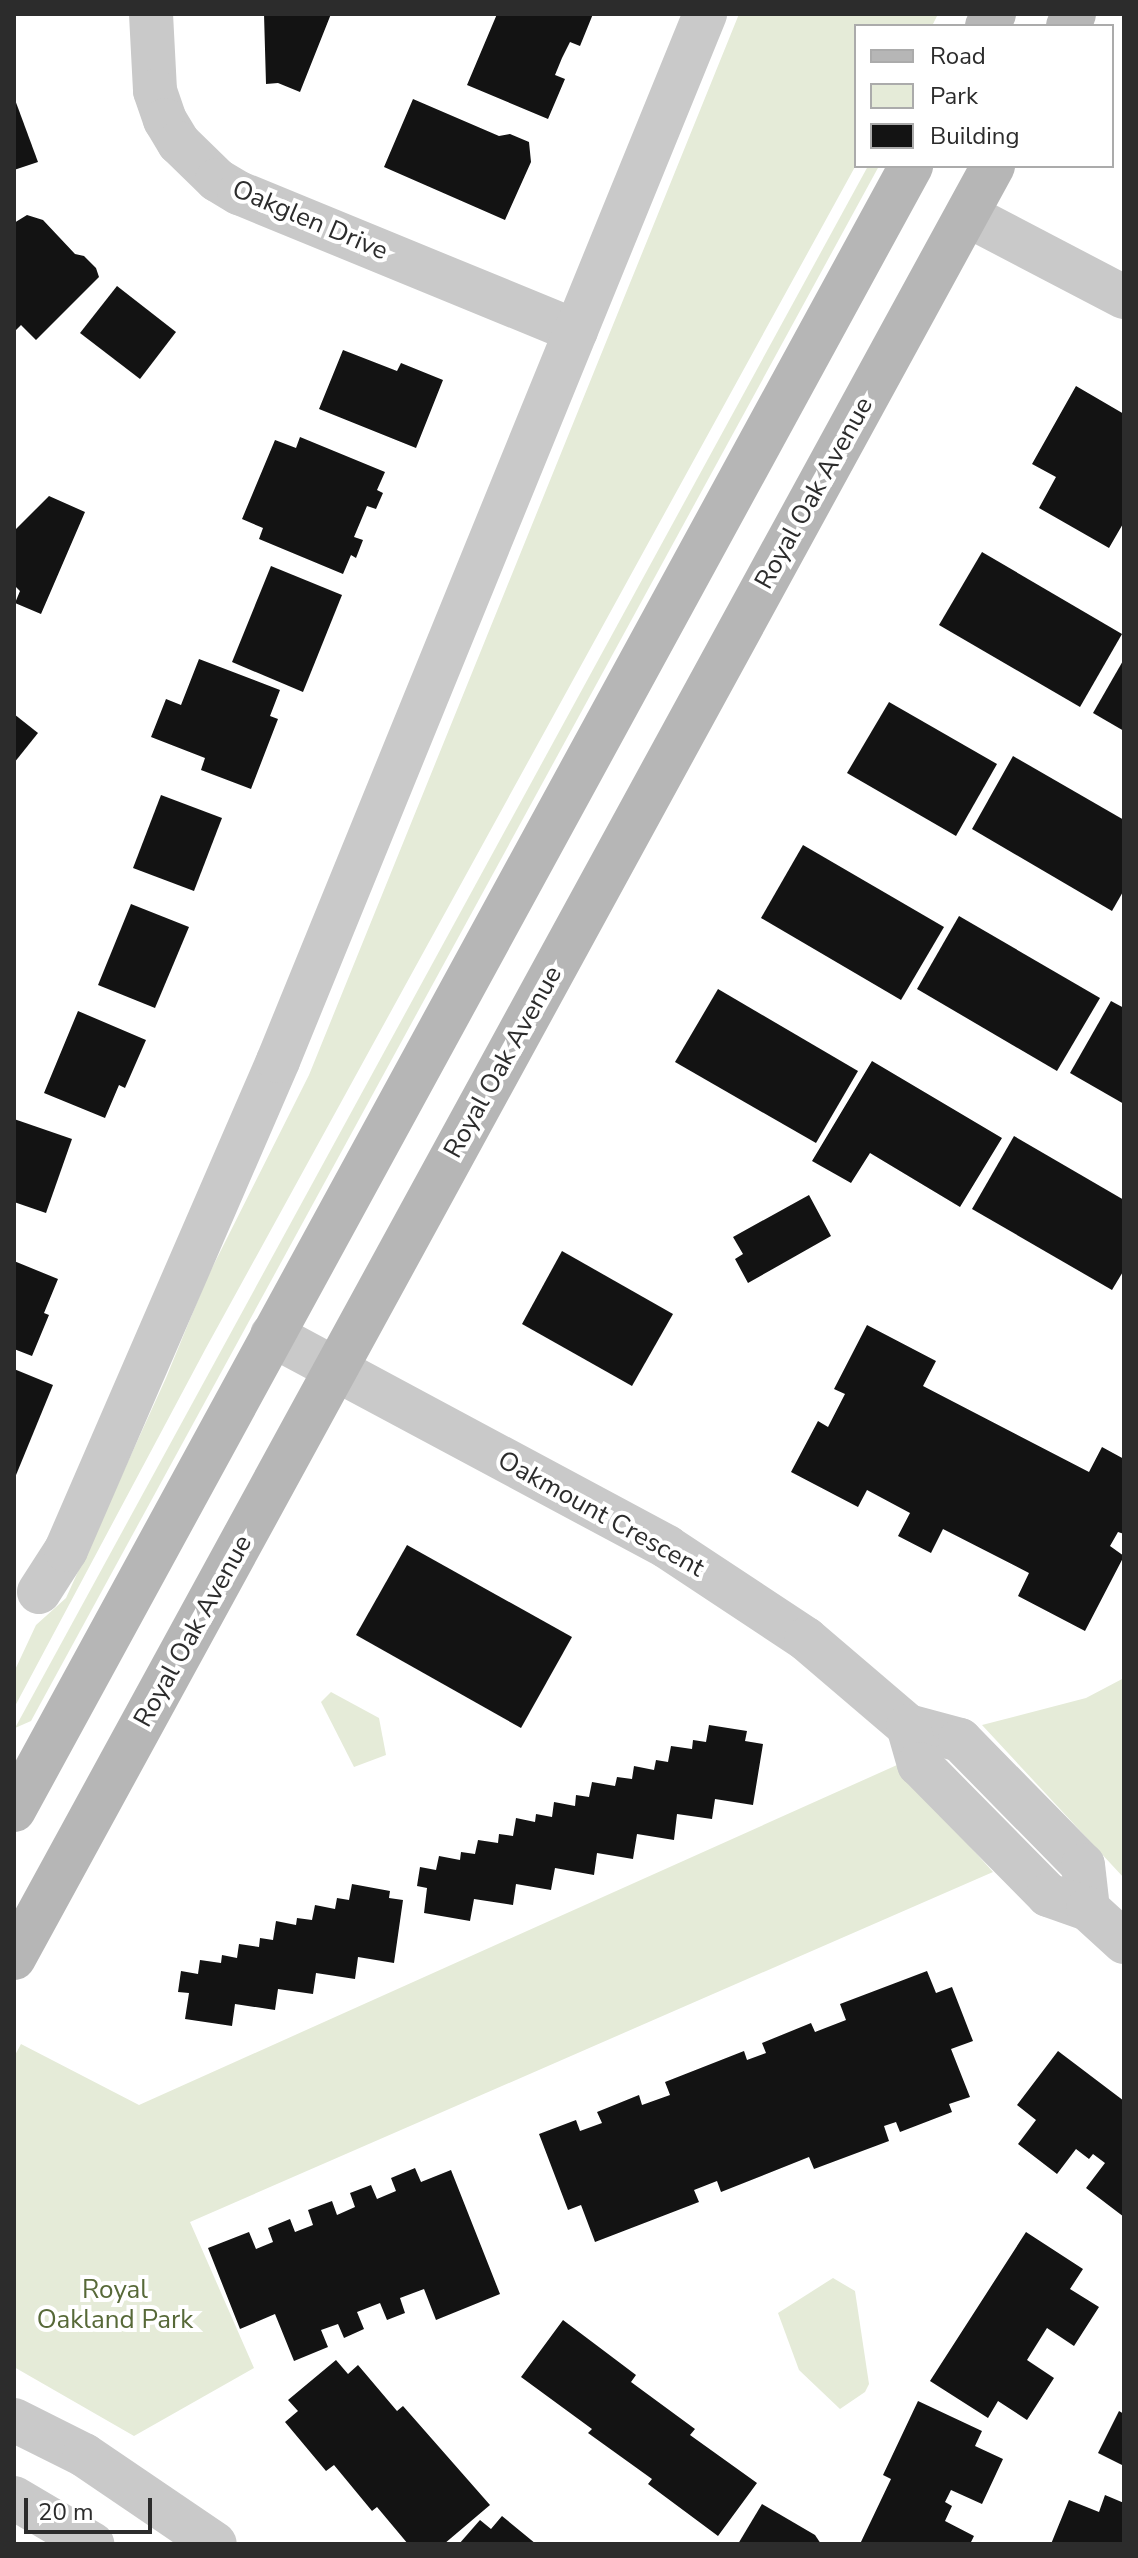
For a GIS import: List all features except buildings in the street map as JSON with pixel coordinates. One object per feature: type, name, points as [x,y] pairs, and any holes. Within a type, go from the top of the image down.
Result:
[{"type":"main road","points":[[14,1810],[910,168]]},
{"type":"main road","name":"Royal Oak Avenue","points":[[14,1958],[992,168]]},
{"type":"street","name":"Oakglen Drive","points":[[151,14],[155,91],[165,120],[179,143],[217,180],[284,212],[576,331]]},
{"type":"street","points":[[39,1592],[66,1550],[278,1061],[705,14]]},
{"type":"street","points":[[967,215],[1124,297]]},
{"type":"street","name":"Oakmount Crescent","points":[[272,1335],[667,1547],[806,1639],[908,1726],[919,1764],[1048,1895],[1088,1909],[1124,1942]]},
{"type":"street","points":[[14,2420],[84,2455],[215,2544]]},
{"type":"street","points":[[14,2498],[92,2544]]},
{"type":"green space","points":[[739,14],[938,14],[933,24],[854,24],[854,168],[206,1348],[14,1708],[14,1672],[36,1625],[66,1598],[166,1378],[207,1278],[309,1075]]},
{"type":"green space","points":[[867,168],[878,168],[31,1721],[15,1728]]},
{"type":"green space","points":[[1124,1678],[1124,1878],[982,1725],[1086,1698]]},
{"type":"green space","points":[[331,1692],[379,1718],[386,1755],[354,1767],[321,1702]]},
{"type":"green space","name":"Royal Oakland Park","points":[[897,1765],[993,1872],[190,2222],[254,2368],[134,2436],[14,2367],[14,2057],[21,2044],[139,2105]]},
{"type":"green space","points":[[833,2278],[855,2291],[869,2384],[865,2392],[840,2409],[799,2370],[778,2313]]}]
